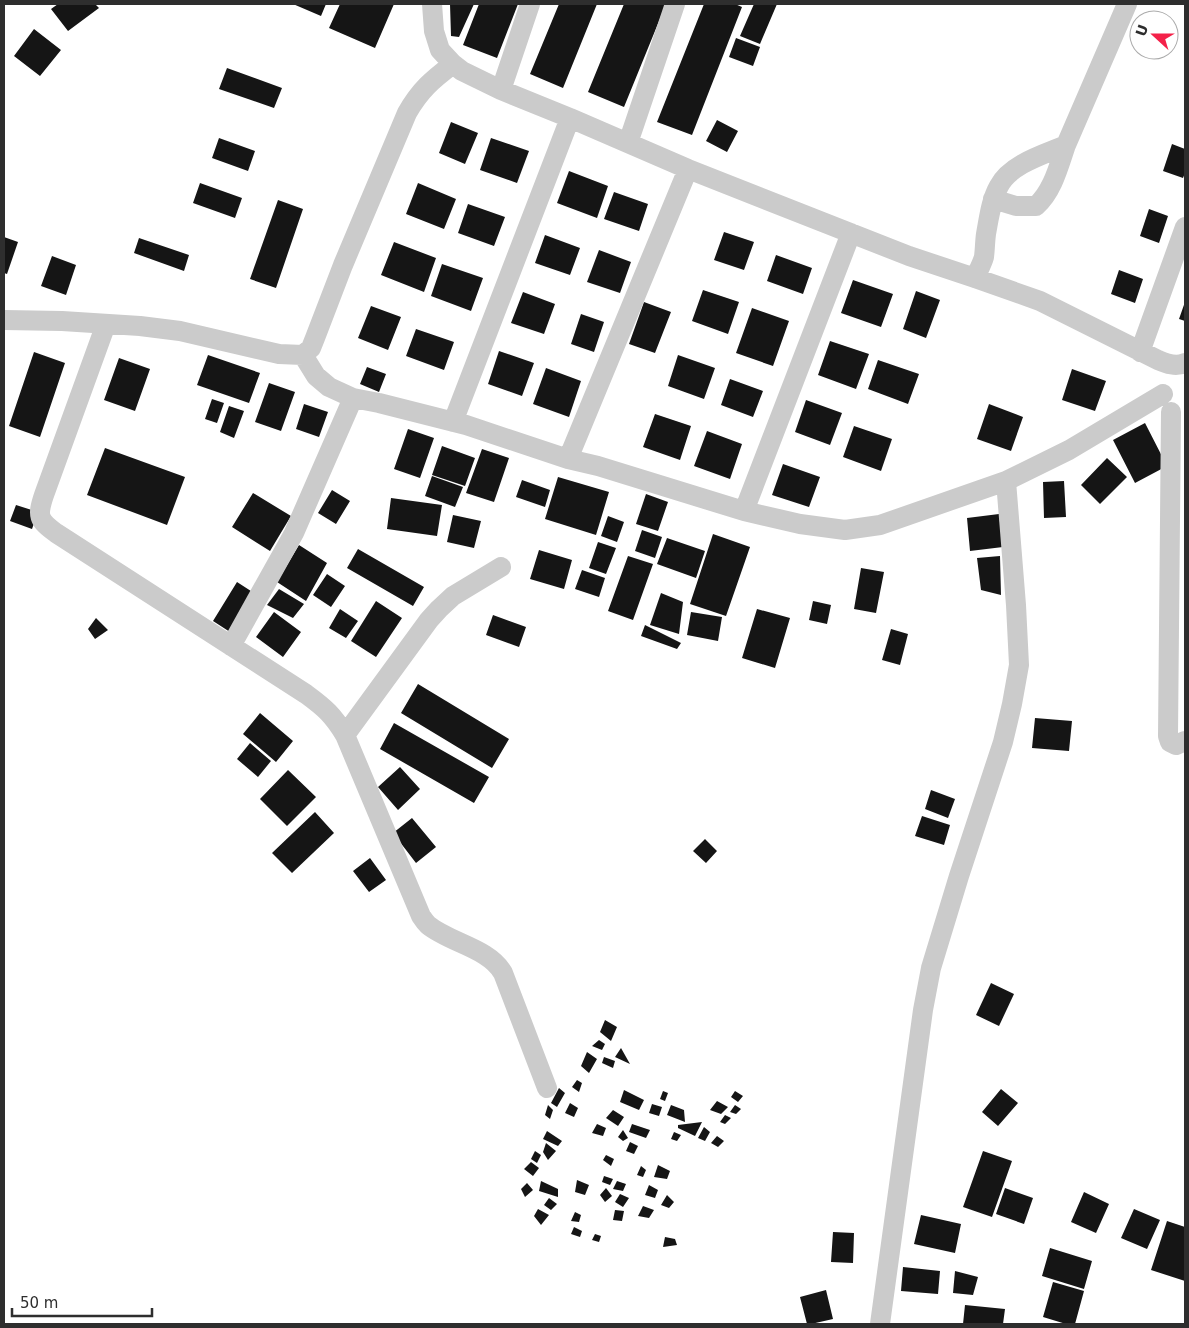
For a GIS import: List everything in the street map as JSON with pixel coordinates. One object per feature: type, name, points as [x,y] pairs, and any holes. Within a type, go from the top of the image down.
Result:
[{"type":"street","points":[[432,4],[434,31],[440,50],[462,71],[501,90],[628,142],[688,169],[909,256],[1040,301],[1140,352],[1178,364],[1170,374],[1167,403],[1168,736],[1170,742],[1176,745],[1185,741]]},
{"type":"street","points":[[501,90],[530,4]]},
{"type":"street","points":[[628,142],[675,4]]},
{"type":"street","points":[[993,199],[1016,206],[1036,206],[1042,201],[1051,187],[1066,145],[1127,4]]},
{"type":"street","points":[[4,320],[62,321],[140,326],[180,331],[279,354],[303,356],[311,348],[343,265],[407,113],[421,91],[453,64]]},
{"type":"street","points":[[453,422],[570,118]]},
{"type":"street","points":[[975,278],[984,256],[993,199],[999,184],[1009,173],[1028,161],[1066,145]]},
{"type":"street","points":[[568,459],[688,169]]},
{"type":"street","points":[[1140,352],[1185,227]]},
{"type":"street","points":[[744,511],[852,233]]},
{"type":"street","points":[[106,324],[44,495],[39,510],[40,519],[56,533],[323,706],[345,735],[421,916],[428,925],[498,965],[503,973],[547,1088]]},
{"type":"street","points":[[303,356],[316,376],[329,387],[353,398],[453,422],[568,459],[598,466],[744,511],[800,524],[845,530],[880,525],[1006,481],[1167,403]]},
{"type":"street","points":[[231,646],[294,533],[353,398]]},
{"type":"street","points":[[1167,403],[1185,438]]},
{"type":"street","points":[[880,1324],[923,1010],[931,968],[1002,742],[1012,704],[1019,665],[1006,481]]},
{"type":"street","points":[[345,735],[439,609],[453,596],[502,567]]},
{"type":"building","points":[[58,4],[95,4],[99,8],[68,31],[51,9]]},
{"type":"building","points":[[293,4],[326,4],[321,16]]},
{"type":"building","points":[[340,4],[394,4],[375,48],[329,28]]},
{"type":"building","points":[[450,4],[474,4],[459,37],[451,36]]},
{"type":"building","points":[[479,4],[518,4],[497,58],[463,45]]},
{"type":"building","points":[[559,4],[597,4],[563,88],[530,74]]},
{"type":"building","points":[[624,4],[666,4],[624,107],[588,92]]},
{"type":"building","points":[[704,4],[735,4],[742,7],[692,135],[657,122]]},
{"type":"building","points":[[754,4],[777,4],[760,44],[740,36]]},
{"type":"building","points":[[34,29],[61,50],[40,76],[14,56]]},
{"type":"building","points":[[736,38],[760,47],[753,66],[729,57]]},
{"type":"building","points":[[227,68],[282,88],[274,108],[219,89]]},
{"type":"building","points":[[717,120],[738,131],[727,152],[706,141]]},
{"type":"building","points":[[451,122],[478,133],[465,164],[439,153]]},
{"type":"building","points":[[219,138],[255,151],[248,171],[212,158]]},
{"type":"building","points":[[491,138],[529,151],[517,183],[480,170]]},
{"type":"building","points":[[1172,144],[1185,149],[1185,173],[1183,178],[1163,171]]},
{"type":"building","points":[[569,171],[608,186],[597,218],[557,203]]},
{"type":"building","points":[[200,183],[242,198],[235,218],[193,203]]},
{"type":"building","points":[[418,183],[456,199],[444,229],[406,214]]},
{"type":"building","points":[[614,192],[648,204],[639,231],[604,219]]},
{"type":"building","points":[[278,200],[303,209],[276,288],[250,279]]},
{"type":"building","points":[[468,204],[505,217],[494,246],[458,233]]},
{"type":"building","points":[[1149,209],[1168,216],[1159,243],[1140,236]]},
{"type":"building","points":[[724,232],[754,242],[744,270],[714,260]]},
{"type":"building","points":[[545,235],[580,248],[570,275],[535,263]]},
{"type":"building","points":[[4,237],[18,242],[7,274],[4,273]]},
{"type":"building","points":[[139,238],[189,255],[184,271],[134,253]]},
{"type":"building","points":[[394,242],[436,258],[424,292],[381,275]]},
{"type":"building","points":[[599,250],[631,262],[620,293],[587,282]]},
{"type":"building","points":[[776,255],[812,268],[803,294],[767,281]]},
{"type":"building","points":[[52,256],[76,265],[66,295],[41,286]]},
{"type":"building","points":[[442,264],[483,278],[471,311],[431,296]]},
{"type":"building","points":[[1119,270],[1143,279],[1135,303],[1111,294]]},
{"type":"building","points":[[853,280],[893,294],[881,327],[841,313]]},
{"type":"building","points":[[703,290],[739,302],[728,334],[692,321]]},
{"type":"building","points":[[916,291],[940,300],[926,338],[903,329]]},
{"type":"building","points":[[523,292],[555,304],[544,334],[511,323]]},
{"type":"building","points":[[644,302],[671,312],[655,353],[629,344]]},
{"type":"building","points":[[1185,302],[1185,321],[1179,319]]},
{"type":"building","points":[[371,306],[401,317],[388,350],[358,338]]},
{"type":"building","points":[[752,308],[789,321],[773,366],[736,353]]},
{"type":"building","points":[[581,314],[604,322],[594,352],[571,344]]},
{"type":"building","points":[[416,329],[454,342],[444,370],[406,356]]},
{"type":"building","points":[[830,341],[869,354],[856,389],[818,375]]},
{"type":"building","points":[[499,351],[534,363],[522,396],[488,384]]},
{"type":"building","points":[[34,352],[65,363],[40,437],[9,426]]},
{"type":"building","points":[[208,355],[260,373],[249,403],[197,385]]},
{"type":"building","points":[[678,355],[715,368],[704,399],[668,386]]},
{"type":"building","points":[[119,358],[150,369],[135,411],[104,400]]},
{"type":"building","points":[[878,360],[919,374],[908,404],[868,389]]},
{"type":"building","points":[[367,367],[386,374],[379,392],[360,384]]},
{"type":"building","points":[[546,368],[581,381],[569,417],[533,404]]},
{"type":"building","points":[[1072,369],[1106,381],[1095,411],[1062,400]]},
{"type":"building","points":[[730,379],[763,391],[753,417],[721,405]]},
{"type":"building","points":[[269,383],[295,392],[281,431],[255,422]]},
{"type":"building","points":[[212,399],[224,403],[217,423],[205,419]]},
{"type":"building","points":[[806,400],[842,413],[830,445],[795,432]]},
{"type":"building","points":[[304,404],[328,412],[319,437],[296,429]]},
{"type":"building","points":[[989,404],[1023,417],[1011,451],[977,439]]},
{"type":"building","points":[[229,406],[244,411],[234,438],[220,432]]},
{"type":"building","points":[[655,414],[691,426],[680,460],[643,447]]},
{"type":"building","points":[[1145,423],[1167,466],[1135,483],[1113,440]]},
{"type":"building","points":[[854,426],[892,439],[881,471],[843,457]]},
{"type":"building","points":[[408,429],[434,438],[420,478],[394,469]]},
{"type":"building","points":[[707,431],[742,444],[730,479],[694,466]]},
{"type":"building","points":[[442,446],[475,458],[465,486],[432,475]]},
{"type":"building","points":[[105,448],[185,477],[167,525],[87,495]]},
{"type":"building","points":[[482,449],[509,458],[494,502],[466,493]]},
{"type":"building","points":[[1107,458],[1127,477],[1100,504],[1081,485]]},
{"type":"building","points":[[783,464],[820,477],[809,507],[772,495]]},
{"type":"building","points":[[432,476],[463,487],[455,507],[425,496]]},
{"type":"building","points":[[558,477],[609,492],[596,535],[545,519]]},
{"type":"building","points":[[522,480],[550,490],[545,507],[516,497]]},
{"type":"building","points":[[1064,481],[1066,517],[1044,518],[1043,482]]},
{"type":"building","points":[[332,490],[350,501],[336,524],[318,513]]},
{"type":"building","points":[[253,493],[291,516],[270,551],[232,527]]},
{"type":"building","points":[[646,494],[668,502],[658,531],[636,524]]},
{"type":"building","points":[[391,498],[442,505],[437,536],[387,529]]},
{"type":"building","points":[[16,505],[38,512],[32,529],[10,521]]},
{"type":"building","points":[[999,514],[1003,547],[970,551],[967,518]]},
{"type":"building","points":[[453,515],[481,521],[474,548],[447,542]]},
{"type":"building","points":[[608,516],[624,522],[617,542],[601,536]]},
{"type":"building","points":[[642,530],[662,537],[655,558],[635,551]]},
{"type":"building","points":[[713,534],[750,547],[726,616],[690,604]]},
{"type":"building","points":[[667,538],[705,551],[696,578],[657,564]]},
{"type":"building","points":[[598,542],[616,548],[606,574],[589,568]]},
{"type":"building","points":[[299,545],[327,563],[306,601],[277,582]]},
{"type":"building","points":[[358,549],[424,587],[413,606],[347,568]]},
{"type":"building","points":[[539,550],[572,560],[564,589],[530,579]]},
{"type":"building","points":[[628,556],[653,564],[633,620],[608,611]]},
{"type":"building","points":[[1000,556],[1001,595],[981,590],[977,558]]},
{"type":"building","points":[[861,568],[884,572],[876,613],[854,609]]},
{"type":"building","points":[[582,570],[605,578],[599,597],[575,589]]},
{"type":"building","points":[[327,574],[345,586],[331,607],[313,595]]},
{"type":"building","points":[[237,582],[254,593],[230,632],[213,621]]},
{"type":"building","points":[[279,589],[304,604],[293,618],[267,605]]},
{"type":"building","points":[[661,593],[683,602],[679,634],[650,625]]},
{"type":"building","points":[[376,601],[402,618],[376,657],[351,641]]},
{"type":"building","points":[[813,601],[831,605],[827,624],[809,620]]},
{"type":"building","points":[[340,609],[358,621],[346,638],[329,628]]},
{"type":"building","points":[[757,609],[790,618],[775,668],[742,658]]},
{"type":"building","points":[[274,612],[301,632],[283,657],[256,637]]},
{"type":"building","points":[[691,612],[722,617],[718,641],[687,635]]},
{"type":"building","points":[[493,615],[526,627],[519,647],[486,635]]},
{"type":"building","points":[[96,618],[108,630],[95,639],[88,629]]},
{"type":"building","points":[[645,625],[681,643],[677,649],[641,636]]},
{"type":"building","points":[[891,629],[908,634],[900,665],[882,660]]},
{"type":"building","points":[[418,684],[509,739],[492,768],[401,713]]},
{"type":"building","points":[[260,713],[293,741],[276,762],[243,734]]},
{"type":"building","points":[[1035,718],[1072,721],[1069,751],[1032,748]]},
{"type":"building","points":[[394,723],[489,777],[474,803],[380,749]]},
{"type":"building","points":[[250,743],[271,761],[258,777],[237,759]]},
{"type":"building","points":[[400,767],[420,789],[398,810],[378,787]]},
{"type":"building","points":[[288,770],[316,797],[287,826],[260,799]]},
{"type":"building","points":[[931,790],[955,799],[948,818],[925,809]]},
{"type":"building","points":[[315,812],[334,833],[292,873],[272,853]]},
{"type":"building","points":[[922,816],[950,825],[944,845],[915,836]]},
{"type":"building","points":[[412,818],[436,847],[416,863],[393,833]]},
{"type":"building","points":[[705,839],[717,851],[706,863],[693,851]]},
{"type":"building","points":[[370,858],[386,880],[369,892],[353,871]]},
{"type":"building","points":[[991,983],[1014,994],[999,1026],[976,1015]]},
{"type":"building","points":[[605,1020],[617,1027],[611,1041],[600,1032]]},
{"type":"building","points":[[599,1040],[605,1044],[602,1050],[592,1046]]},
{"type":"building","points":[[621,1048],[630,1064],[615,1057]]},
{"type":"building","points":[[587,1052],[597,1059],[589,1073],[581,1066]]},
{"type":"building","points":[[604,1057],[615,1061],[613,1068],[602,1063]]},
{"type":"building","points":[[577,1080],[582,1083],[579,1092],[572,1087]]},
{"type":"building","points":[[559,1088],[565,1093],[557,1107],[551,1103]]},
{"type":"building","points":[[1001,1089],[1018,1103],[998,1126],[982,1112]]},
{"type":"building","points":[[624,1090],[644,1100],[639,1110],[620,1102]]},
{"type":"building","points":[[663,1091],[668,1093],[665,1101],[660,1099]]},
{"type":"building","points":[[735,1091],[743,1096],[738,1102],[731,1097]]},
{"type":"building","points":[[717,1101],[728,1107],[721,1114],[710,1110]]},
{"type":"building","points":[[570,1103],[578,1108],[574,1117],[565,1113]]},
{"type":"building","points":[[652,1104],[662,1107],[659,1116],[649,1113]]},
{"type":"building","points":[[548,1105],[553,1110],[550,1119],[545,1115]]},
{"type":"building","points":[[671,1105],[684,1110],[685,1122],[667,1115]]},
{"type":"building","points":[[735,1105],[741,1109],[736,1114],[730,1112]]},
{"type":"building","points":[[613,1110],[624,1117],[618,1126],[606,1118]]},
{"type":"building","points":[[725,1115],[731,1118],[725,1124],[720,1122]]},
{"type":"building","points":[[702,1122],[695,1136],[678,1128],[678,1125]]},
{"type":"building","points":[[597,1124],[606,1128],[603,1136],[592,1133]]},
{"type":"building","points":[[632,1124],[650,1130],[646,1138],[629,1132]]},
{"type":"building","points":[[704,1127],[710,1132],[705,1141],[698,1138]]},
{"type":"building","points":[[623,1130],[628,1138],[623,1141],[618,1137]]},
{"type":"building","points":[[547,1131],[562,1141],[558,1146],[543,1139]]},
{"type":"building","points":[[674,1132],[681,1135],[677,1141],[671,1139]]},
{"type":"building","points":[[717,1136],[724,1141],[718,1147],[711,1143]]},
{"type":"building","points":[[630,1142],[638,1146],[634,1154],[626,1151]]},
{"type":"building","points":[[546,1143],[556,1151],[548,1160],[543,1152]]},
{"type":"building","points":[[535,1151],[541,1155],[537,1163],[531,1159]]},
{"type":"building","points":[[983,1151],[1012,1161],[992,1217],[963,1207]]},
{"type":"building","points":[[606,1155],[614,1159],[611,1166],[603,1160]]},
{"type":"building","points":[[531,1162],[539,1168],[533,1176],[524,1169]]},
{"type":"building","points":[[658,1165],[670,1171],[667,1179],[654,1177]]},
{"type":"building","points":[[641,1166],[646,1170],[643,1177],[637,1175]]},
{"type":"building","points":[[604,1176],[613,1179],[610,1185],[602,1182]]},
{"type":"building","points":[[577,1180],[589,1185],[585,1195],[575,1192]]},
{"type":"building","points":[[541,1181],[558,1189],[558,1197],[539,1191]]},
{"type":"building","points":[[617,1181],[626,1184],[623,1191],[613,1189]]},
{"type":"building","points":[[527,1183],[533,1190],[525,1197],[521,1189]]},
{"type":"building","points":[[649,1185],[658,1190],[655,1198],[645,1195]]},
{"type":"building","points":[[606,1188],[612,1196],[605,1202],[600,1195]]},
{"type":"building","points":[[1005,1188],[1033,1198],[1024,1224],[996,1214]]},
{"type":"building","points":[[1084,1192],[1109,1204],[1096,1233],[1071,1222]]},
{"type":"building","points":[[620,1194],[629,1198],[623,1207],[615,1202]]},
{"type":"building","points":[[667,1195],[674,1202],[669,1208],[661,1205]]},
{"type":"building","points":[[549,1198],[557,1204],[551,1210],[544,1205]]},
{"type":"building","points":[[643,1206],[654,1210],[649,1218],[638,1216]]},
{"type":"building","points":[[538,1209],[549,1215],[541,1225],[534,1216]]},
{"type":"building","points":[[1134,1209],[1160,1220],[1147,1249],[1121,1238]]},
{"type":"building","points":[[615,1210],[624,1211],[622,1221],[613,1220]]},
{"type":"building","points":[[575,1212],[581,1215],[579,1222],[571,1221]]},
{"type":"building","points":[[921,1215],[961,1224],[955,1253],[914,1244]]},
{"type":"building","points":[[1167,1221],[1185,1227],[1185,1281],[1151,1270]]},
{"type":"building","points":[[574,1227],[582,1231],[580,1237],[571,1234]]},
{"type":"building","points":[[833,1232],[854,1233],[853,1263],[831,1262]]},
{"type":"building","points":[[595,1234],[601,1236],[599,1242],[592,1240]]},
{"type":"building","points":[[665,1237],[675,1239],[677,1245],[663,1247]]},
{"type":"building","points":[[1050,1248],[1092,1261],[1084,1289],[1042,1276]]},
{"type":"building","points":[[903,1267],[940,1271],[938,1294],[901,1291]]},
{"type":"building","points":[[955,1271],[978,1277],[973,1295],[953,1293]]},
{"type":"building","points":[[1053,1282],[1084,1291],[1075,1324],[1066,1324],[1043,1317]]},
{"type":"building","points":[[826,1290],[833,1319],[807,1324],[800,1297]]},
{"type":"building","points":[[965,1305],[1005,1309],[1003,1324],[963,1324]]}]
